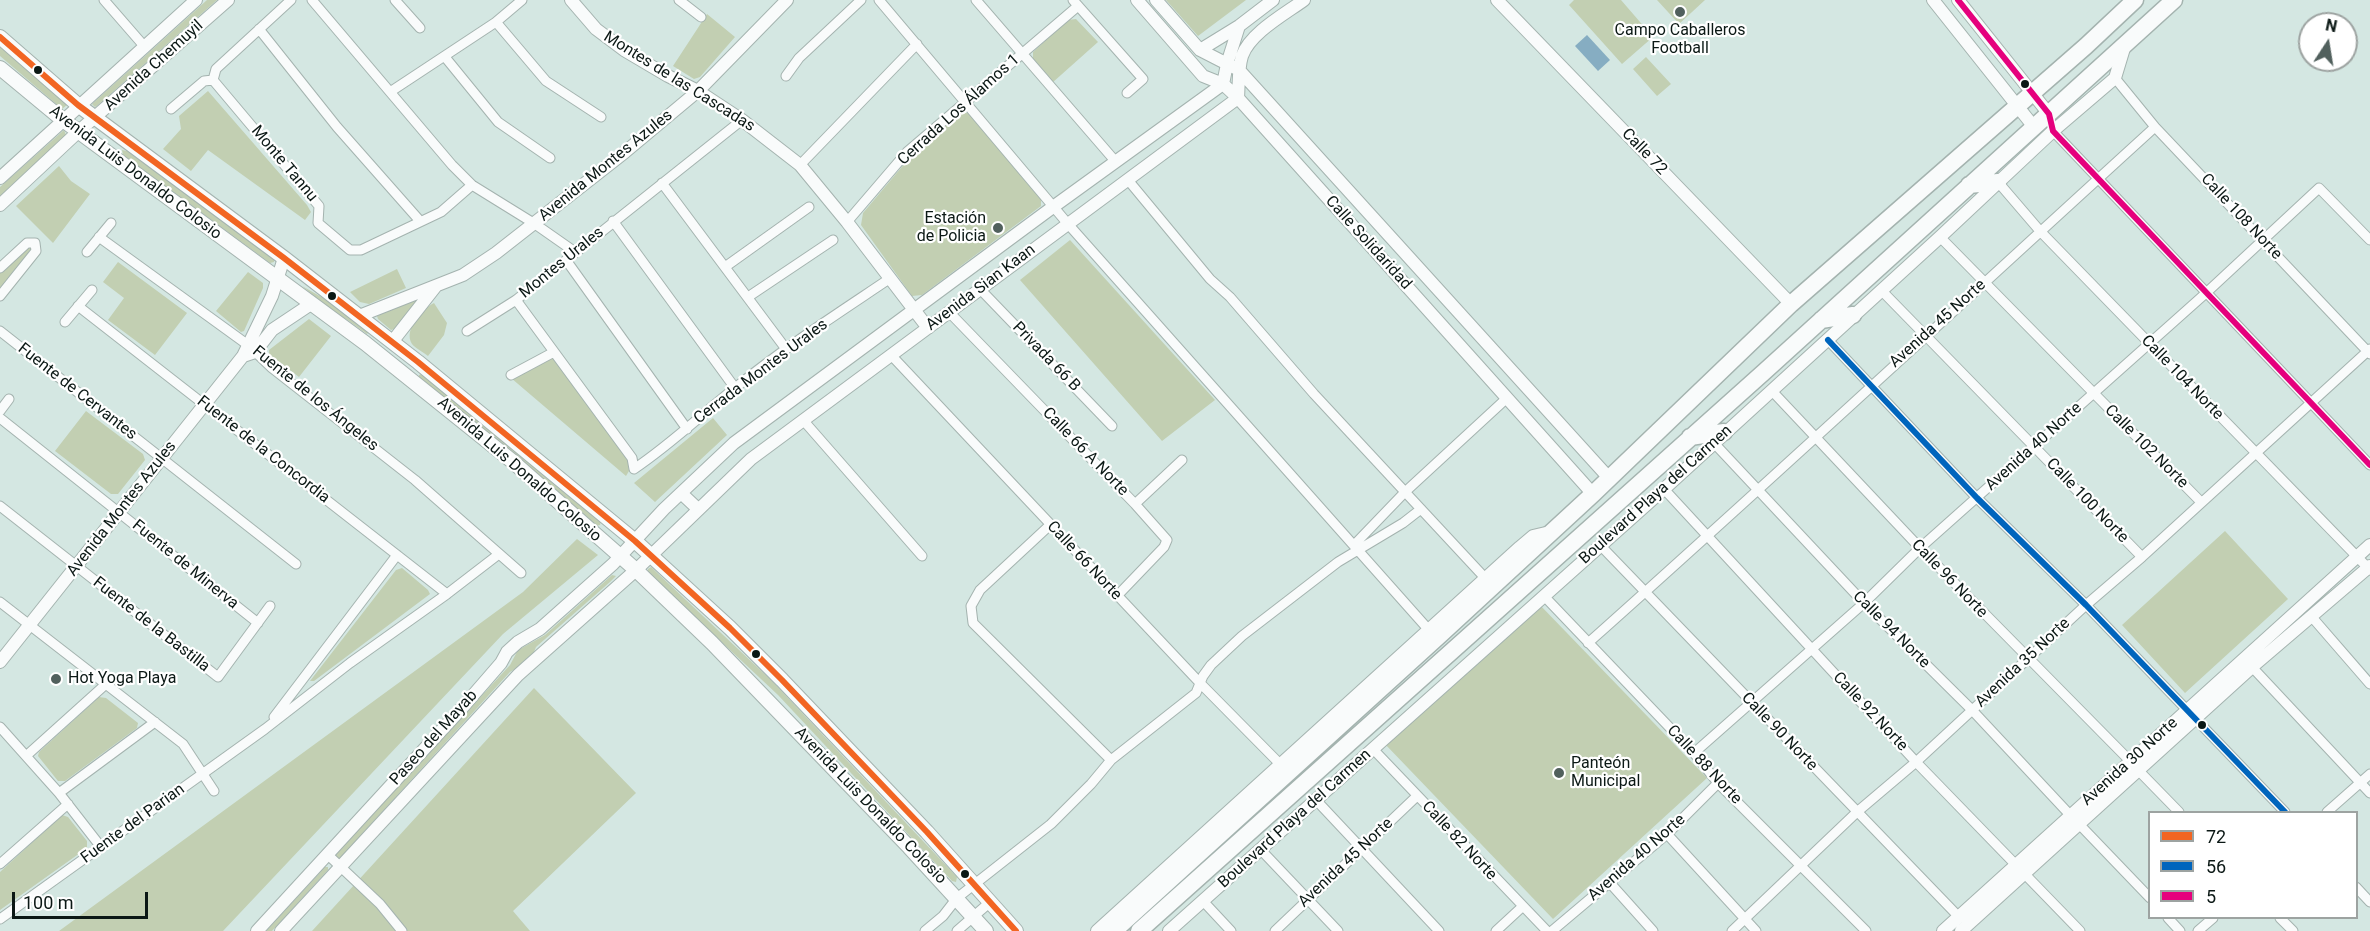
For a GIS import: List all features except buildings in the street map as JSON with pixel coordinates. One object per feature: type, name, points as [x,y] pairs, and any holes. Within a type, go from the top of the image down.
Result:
[{"type":"highway","points":[[1106,929],[1405,667],[1593,494],[1791,304],[2086,46],[2135,0]]},
{"type":"highway","points":[[1139,931],[2174,0]]},
{"type":"highway","points":[[1969,185],[1998,182]]},
{"type":"highway","points":[[1820,320],[1853,315]]},
{"type":"highway","points":[[1690,437],[1719,437]]},
{"type":"highway","points":[[1152,931],[1262,834],[1556,565],[1562,551]]},
{"type":"main road","name":"Avenida Chemuyil","points":[[0,178],[196,0]]},
{"type":"main road","name":"Avenida Chemuyil","points":[[0,205],[79,131],[228,0]]},
{"type":"main road","name":"Montes de las Cascadas","points":[[571,0],[596,29],[624,50],[698,91],[742,120],[800,165],[928,328]]},
{"type":"main road","name":"Avenida Montes Azules","points":[[358,316],[463,275],[535,224],[698,91],[787,0]]},
{"type":"main road","name":"Calle Solidaridad","points":[[1137,0],[1203,76],[1223,84],[1238,98],[1593,494]]},
{"type":"main road","name":"Calle Solidaridad","points":[[1156,0],[1200,50],[1239,70],[1609,478]]},
{"type":"main road","points":[[1200,50],[1239,26],[1273,0]]},
{"type":"main road","points":[[1238,98],[1239,70],[1242,56],[1250,41],[1304,0]]},
{"type":"main road","name":"Calle 72","points":[[1497,0],[1791,304]]},
{"type":"main road","points":[[1934,0],[2034,127]]},
{"type":"main road","points":[[1958,0],[2049,114]]},
{"type":"main road","points":[[1223,84],[1239,26]]},
{"type":"main road","name":"Avenida Luis Donaldo Colosio","points":[[0,37],[78,105],[284,258],[418,362],[635,541],[730,628],[782,680],[1016,931]]},
{"type":"main road","points":[[2115,78],[2125,45]]},
{"type":"main road","name":"Avenida Luis Donaldo Colosio","points":[[0,68],[63,120],[408,376],[512,461],[636,570],[765,696],[986,931]]},
{"type":"main road","name":"Boulevard Playa del Carmen","points":[[1169,931],[1664,489],[2053,131],[2115,78]]},
{"type":"main road","name":"Avenida Sian Kaan","points":[[620,557],[681,493],[734,443],[1223,84]]},
{"type":"main road","name":"Avenida Sian Kaan","points":[[636,570],[751,459],[1238,98]]},
{"type":"main road","points":[[109,153],[121,136]]},
{"type":"main road","name":"Avenida Montes Azules","points":[[249,351],[272,296],[284,258]]},
{"type":"main road","name":"Avenida Montes Azules","points":[[392,342],[436,286]]},
{"type":"main road","name":"Avenida Montes Azules","points":[[0,662],[249,351],[272,330],[311,304]]},
{"type":"main road","points":[[365,343],[392,342]]},
{"type":"main road","points":[[408,376],[418,362]]},
{"type":"main road","points":[[1507,398],[1524,384]]},
{"type":"main road","points":[[1525,418],[1542,404]]},
{"type":"main road","points":[[681,493],[698,509]]},
{"type":"main road","points":[[1106,929],[1280,764],[1428,629],[1533,536],[1551,532]]},
{"type":"main road","name":"Avenida 30 Norte","points":[[1943,931],[1965,926],[2021,869],[2191,715],[2370,545]]},
{"type":"main road","name":"Paseo del Mayab","points":[[257,931],[462,708],[501,663],[507,652],[518,642],[540,629],[620,557]]},
{"type":"main road","name":"Avenida 30 Norte","points":[[2191,715],[2252,667],[2369,568]]},
{"type":"main road","name":"Paseo del Mayab","points":[[281,931],[518,675],[636,570]]},
{"type":"street","points":[[104,0],[144,46]]},
{"type":"street","points":[[171,109],[204,81],[213,80],[216,69],[291,0]]},
{"type":"street","points":[[312,0],[390,93],[472,185],[575,252]]},
{"type":"street","points":[[395,0],[420,28]]},
{"type":"street","points":[[390,93],[496,22],[522,0]]},
{"type":"street","points":[[679,0],[690,3],[701,17]]},
{"type":"street","points":[[786,76],[799,58],[861,0]]},
{"type":"street","points":[[879,0],[1053,207],[1428,629]]},
{"type":"street","points":[[976,0],[1116,162]]},
{"type":"street","points":[[1076,3],[1143,79],[1126,93]]},
{"type":"street","name":"Cerrada Los Álamos 1","points":[[847,222],[907,152],[965,100],[1022,54],[1076,3]]},
{"type":"street","points":[[496,22],[546,81],[601,117]]},
{"type":"street","points":[[259,29],[337,127],[420,221]]},
{"type":"street","points":[[800,165],[917,44]]},
{"type":"street","points":[[445,57],[498,122],[550,158]]},
{"type":"street","name":"Calle 108 Norte","points":[[2115,78],[2155,127],[2369,351]]},
{"type":"street","name":"Monte Tannu","points":[[213,80],[319,206],[318,223],[350,250],[361,250],[441,212],[472,185]]},
{"type":"street","points":[[2049,114],[2053,131],[2370,465]]},
{"type":"street","name":"Montes Urales","points":[[634,469],[632,458],[516,300],[742,120]]},
{"type":"street","points":[[2034,127],[2053,131]]},
{"type":"street","name":"Avenida 45 Norte","points":[[1588,643],[1758,491],[1814,437],[2155,127]]},
{"type":"street","points":[[1128,180],[1210,279],[1230,297],[1314,394],[1486,579]]},
{"type":"street","name":"Calle 104 Norte","points":[[1998,182],[2040,231],[2369,568]]},
{"type":"street","points":[[662,183],[786,349]]},
{"type":"street","name":"Avenida 40 Norte","points":[[1694,753],[1864,603],[1920,548],[2319,188],[2370,240]]},
{"type":"street","points":[[725,267],[809,207]]},
{"type":"street","points":[[613,221],[735,388]]},
{"type":"street","points":[[87,252],[111,223]]},
{"type":"street","name":"Fuente de los Ángeles","points":[[99,237],[415,480],[521,573]]},
{"type":"street","name":"Calle 102 Norte","points":[[1940,237],[2092,394],[2201,502]]},
{"type":"street","points":[[748,297],[833,240]]},
{"type":"street","points":[[0,268],[27,243],[35,243],[36,251],[0,296]]},
{"type":"street","points":[[566,260],[687,429]]},
{"type":"street","name":"Cerrada Montes Urales","points":[[634,469],[786,349],[889,279]]},
{"type":"street","name":"Privada 66 B","points":[[980,289],[1113,426]]},
{"type":"street","points":[[65,322],[92,290]]},
{"type":"street","name":"Calle 100 Norte","points":[[1881,290],[2142,557]]},
{"type":"street","points":[[466,331],[516,300]]},
{"type":"street","name":"Fuente de la Concordia","points":[[78,306],[447,594]]},
{"type":"street","name":"Calle 66 A Norte","points":[[949,312],[1136,504],[1167,540],[1167,544],[1117,596]]},
{"type":"street","name":"Fuente de Cervantes","points":[[0,331],[296,564]]},
{"type":"street","points":[[1828,339],[1977,498],[2086,605],[2283,811]]},
{"type":"street","name":"Avenida 35 Norte","points":[[1732,931],[1857,812],[1916,762],[2086,605],[2369,351]]},
{"type":"street","points":[[512,375],[554,352]]},
{"type":"street","name":"Calle 66 Norte","points":[[891,355],[1117,596],[1280,764]]},
{"type":"street","name":"Calle 96 Norte","points":[[1772,391],[2027,659],[2177,811]]},
{"type":"street","points":[[1357,547],[1405,492],[1507,398]]},
{"type":"street","points":[[0,411],[9,399]]},
{"type":"street","name":"Fuente de Minerva","points":[[0,417],[258,623]]},
{"type":"street","points":[[802,420],[922,556]]},
{"type":"street","name":"Calle 94 Norte","points":[[1719,437],[1758,491],[1864,603],[1972,710],[2148,896]]},
{"type":"street","points":[[1136,504],[1182,460]]},
{"type":"street","name":"Calle 92 Norte","points":[[1664,489],[1916,762],[2080,931]]},
{"type":"street","name":"Fuente de la Bastilla","points":[[0,506],[218,677],[258,623]]},
{"type":"street","points":[[924,931],[943,916],[957,898],[1051,824],[1091,784],[1111,760],[1196,693],[1211,665],[1242,636],[1357,547],[1403,523],[1421,509]]},
{"type":"street","points":[[1050,525],[980,590],[971,606],[973,623],[1111,760]]},
{"type":"street","name":"Calle 90 Norte","points":[[1600,545],[1965,926]]},
{"type":"street","name":"Fuente del Parian","points":[[0,919],[265,729],[350,663],[500,554]]},
{"type":"street","name":"Fuente del Parian","points":[[265,729],[397,555]]},
{"type":"street","name":"Calle 88 Norte","points":[[1544,596],[1694,753],[1719,783],[1866,931]]},
{"type":"street","points":[[0,602],[183,744],[214,791]]},
{"type":"street","points":[[258,623],[270,606]]},
{"type":"street","points":[[2311,616],[2370,684]]},
{"type":"street","points":[[2252,667],[2370,793]]},
{"type":"street","points":[[26,756],[106,684]]},
{"type":"street","points":[[58,793],[155,722]]},
{"type":"street","points":[[0,727],[68,804],[101,847]]},
{"type":"street","name":"Calle 82 Norte","points":[[1373,748],[1547,931]]},
{"type":"street","points":[[2329,811],[2370,774]]},
{"type":"street","name":"Avenida 40 Norte","points":[[1552,931],[1667,834],[1719,783]]},
{"type":"street","name":"Avenida 45 Norte","points":[[1275,931],[1417,796]]},
{"type":"street","points":[[1316,800],[1439,931]]},
{"type":"street","points":[[0,864],[68,804]]},
{"type":"street","points":[[1667,834],[1756,931]]},
{"type":"street","points":[[1261,850],[1338,931]]},
{"type":"street","points":[[327,854],[380,904],[402,931]]},
{"type":"street","points":[[1610,883],[1653,931]]},
{"type":"street","points":[[2358,889],[2370,902]]},
{"type":"street","points":[[1203,902],[1231,931]]},
{"type":"street","points":[[957,931],[989,903]]},
{"type":"street","points":[[1496,931],[1522,907]]},
{"type":"street","points":[[2169,919],[2181,931]]},
{"type":"street","points":[[2198,931],[2212,919]]},
{"type":"street","points":[[2281,919],[2293,931]]},
{"type":"green space","points":[[207,0],[217,0],[98,105],[95,107],[92,104]]},
{"type":"green space","points":[[1166,0],[1246,0],[1198,36]]},
{"type":"green space","points":[[1574,0],[1621,0],[1653,37],[1622,64],[1569,5]]},
{"type":"green space","name":"Campo Caballeros Football","points":[[1657,0],[1705,0],[1679,24]]},
{"type":"green space","points":[[707,14],[735,37],[700,77],[694,79],[673,66]]},
{"type":"green space","points":[[1076,19],[1098,42],[1052,83],[1033,60],[1033,52],[1068,20]]},
{"type":"green space","points":[[0,46],[67,105],[62,109],[0,56]]},
{"type":"green space","points":[[1646,57],[1671,84],[1657,96],[1633,69]]},
{"type":"green space","points":[[208,91],[307,205],[311,212],[305,220],[208,150],[191,171],[163,149],[181,129],[179,116]]},
{"type":"green space","points":[[959,113],[970,114],[1041,199],[1041,206],[922,295],[912,296],[861,225],[863,213],[911,156]]},
{"type":"green space","points":[[64,130],[66,135],[0,196],[0,187]]},
{"type":"green space","points":[[122,150],[127,151],[274,258],[274,262],[270,263],[123,155]]},
{"type":"green space","points":[[59,166],[71,181],[90,194],[53,243],[16,206]]},
{"type":"green space","points":[[1070,240],[1215,400],[1162,441],[1020,280]]},
{"type":"green space","points":[[29,245],[32,248],[0,289],[0,272]]},
{"type":"green space","points":[[118,262],[187,313],[155,355],[108,320],[124,298],[103,282]]},
{"type":"green space","points":[[397,269],[406,288],[369,304],[360,302],[350,292]]},
{"type":"green space","points":[[248,272],[263,283],[263,288],[244,331],[241,332],[216,311]]},
{"type":"green space","points":[[302,286],[332,303],[369,332],[367,334],[346,319],[339,317]]},
{"type":"green space","points":[[422,296],[394,329],[391,330],[378,319],[377,316]]},
{"type":"green space","points":[[434,303],[447,323],[444,335],[428,356],[412,344],[410,333],[419,315]]},
{"type":"green space","points":[[309,319],[331,336],[299,377],[269,354],[269,350]]},
{"type":"green space","points":[[555,357],[627,453],[629,471],[626,476],[511,378]]},
{"type":"green space","points":[[424,373],[601,521],[600,525],[596,526],[419,379],[419,375]]},
{"type":"green space","points":[[86,411],[143,454],[145,460],[118,494],[111,494],[55,451]]},
{"type":"green space","points":[[713,418],[727,435],[655,502],[634,483]]},
{"type":"green space","points":[[2225,531],[2288,599],[2185,693],[2122,625]]},
{"type":"green space","points":[[577,539],[598,555],[503,634],[223,931],[59,931],[523,592]]},
{"type":"green space","points":[[651,567],[772,681],[957,877],[956,882],[952,881],[778,695],[648,573]]},
{"type":"green space","points":[[402,568],[430,594],[314,681],[310,681],[396,570]]},
{"type":"green space","points":[[612,575],[616,576],[536,647],[529,659],[510,672],[340,858],[336,858],[335,855],[510,665],[518,650],[545,635]]},
{"type":"green space","points":[[1539,604],[1707,778],[1553,919],[1384,743]]},
{"type":"green space","points":[[534,688],[636,793],[513,911],[530,931],[312,931]]},
{"type":"green space","points":[[99,697],[106,698],[138,723],[137,728],[65,781],[58,781],[38,756],[39,752]]},
{"type":"green space","points":[[62,815],[68,817],[87,841],[87,848],[0,910],[0,872]]},
{"type":"green space","points":[[325,867],[328,867],[328,870],[272,931],[266,931]]},
{"type":"water","points":[[1587,35],[1610,60],[1598,71],[1575,46]]},
{"type":"transit line","name":"5","points":[[1958,0],[2049,114],[2053,131],[2370,465]]},
{"type":"transit line","name":"72","points":[[0,37],[78,105],[284,258],[418,362],[635,541],[730,628],[782,680],[927,832],[1016,931]]},
{"type":"transit line","name":"56","points":[[1828,340],[1977,498],[2086,605],[2284,811]]},
{"type":"place","name":"Campo Caballeros Football","points":[[1680,12]]},
{"type":"place","name":"Estación de Policia","points":[[998,228]]},
{"type":"place","name":"Hot Yoga Playa","points":[[56,679]]},
{"type":"place","name":"Panteón Municipal","points":[[1559,773]]}]
